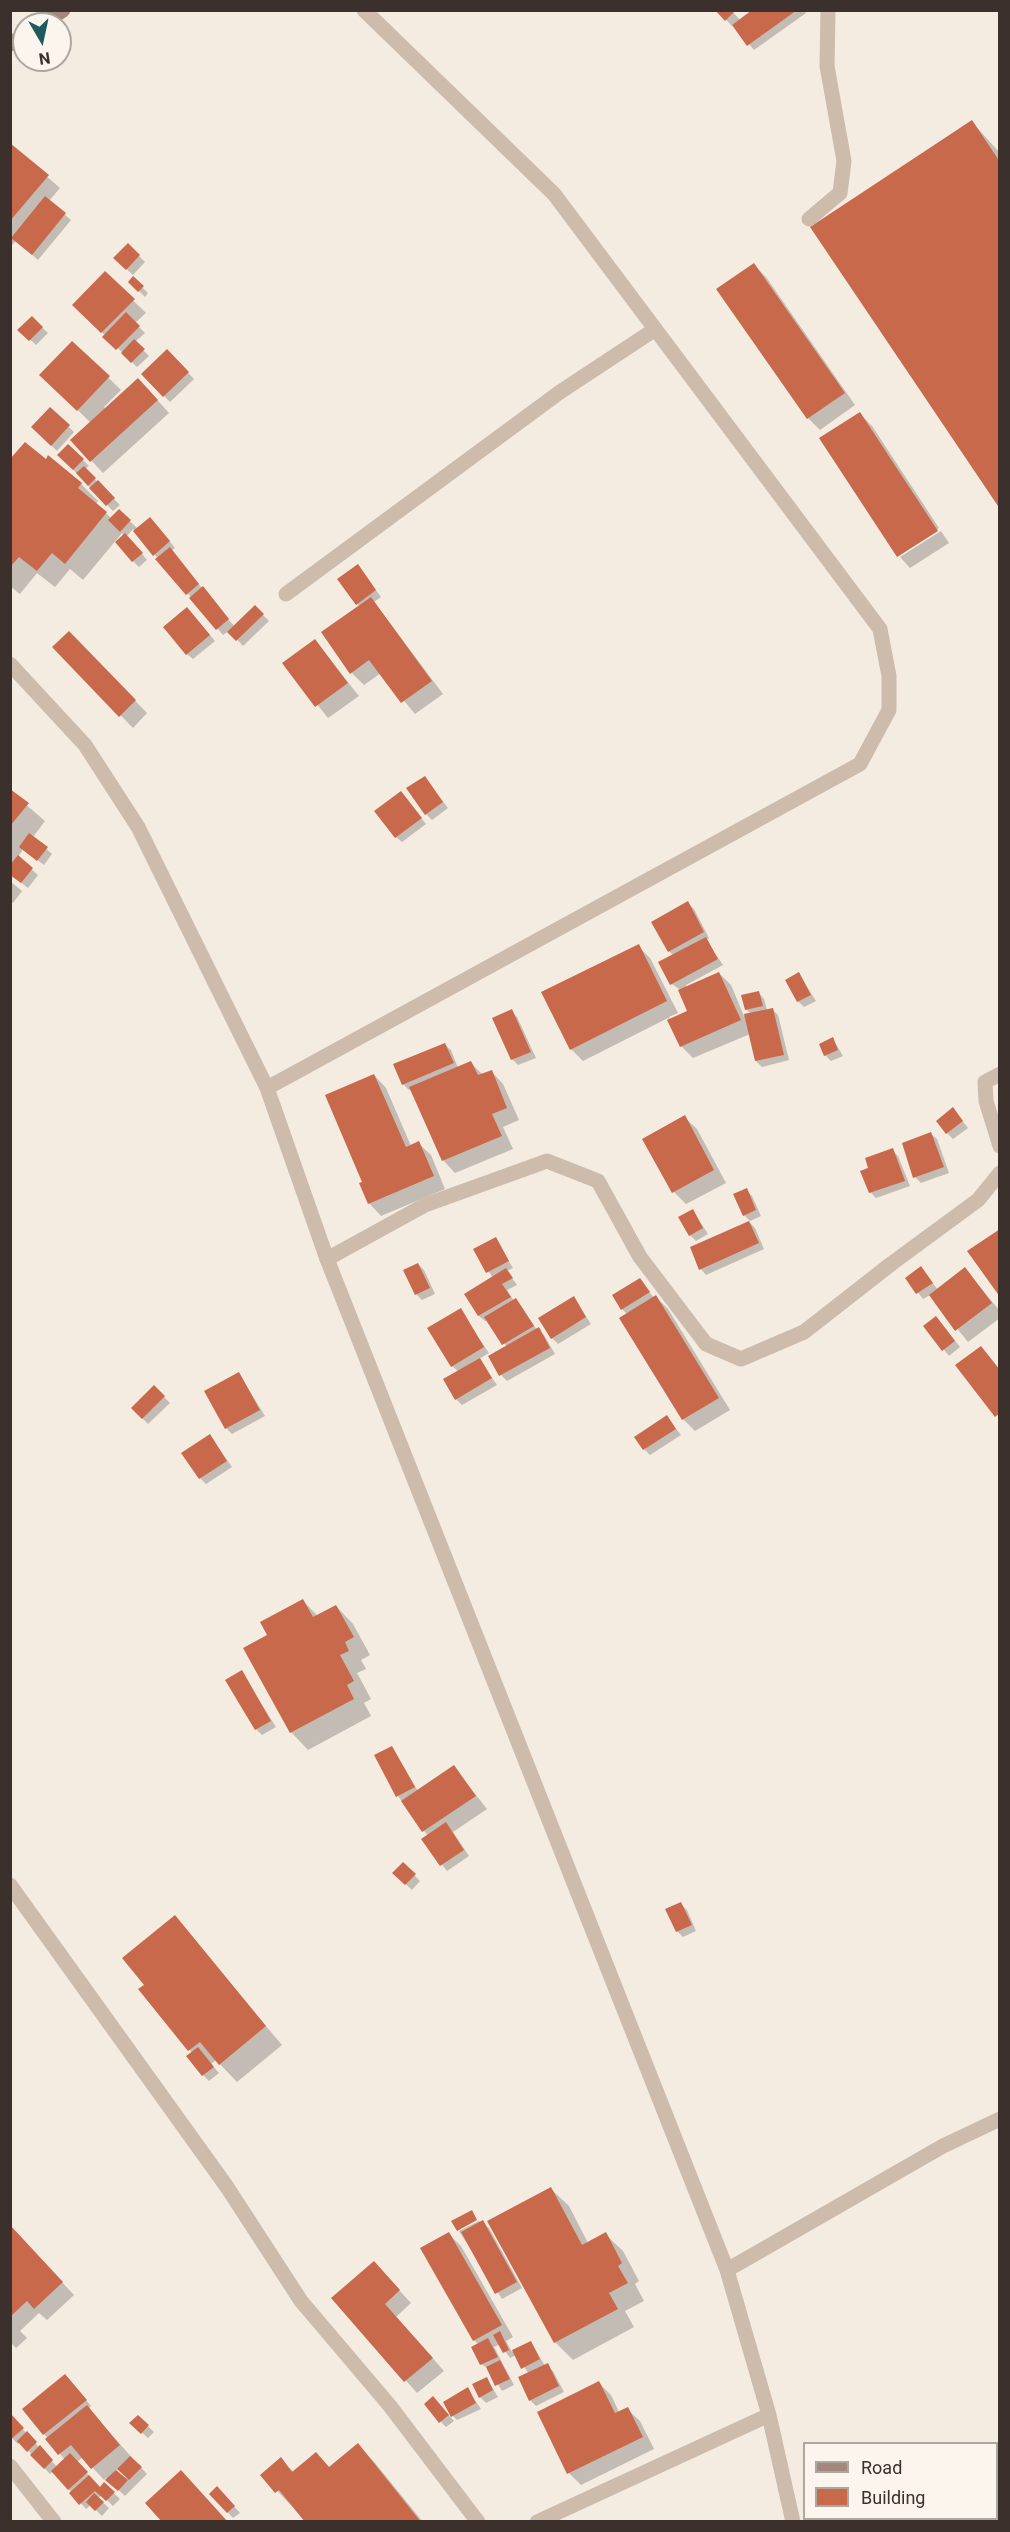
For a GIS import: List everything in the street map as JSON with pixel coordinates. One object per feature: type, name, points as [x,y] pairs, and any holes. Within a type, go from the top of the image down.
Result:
[{"type":"street","points":[[267,1088],[860,764],[889,710],[889,676],[880,629],[554,194],[364,10]]},
{"type":"street","points":[[809,219],[840,193],[844,161],[827,66],[828,10]]},
{"type":"street","points":[[286,594],[560,392],[654,330]]},
{"type":"street","points":[[10,664],[85,745],[138,827],[267,1088],[327,1259],[727,2270],[769,2415],[793,2522]]},
{"type":"street","points":[[999,1074],[985,1082],[986,1101],[999,1146]]},
{"type":"street","points":[[327,1259],[425,1205],[547,1161],[598,1181],[640,1257],[706,1344],[741,1359],[804,1332],[978,1200],[998,1179]]},
{"type":"street","points":[[10,1885],[227,2187],[301,2301],[390,2406],[478,2522]]},
{"type":"street","points":[[727,2270],[943,2146],[999,2120]]},
{"type":"street","points":[[537,2522],[769,2415]]},
{"type":"street","points":[[10,2466],[54,2522]]},
{"type":"building","points":[[715,10],[733,10],[734,12],[725,21]]},
{"type":"building","points":[[752,10],[797,10],[747,46],[732,25]]},
{"type":"building","points":[[972,120],[1000,162],[1000,509],[810,227]]},
{"type":"building","points":[[10,143],[49,175],[10,221]]},
{"type":"building","points":[[45,196],[66,213],[32,255],[11,238]]},
{"type":"building","points":[[128,243],[140,255],[126,270],[113,258]]},
{"type":"building","points":[[754,263],[845,393],[807,419],[716,289]]},
{"type":"building","points":[[105,271],[135,299],[101,333],[72,305]]},
{"type":"building","points":[[133,276],[144,286],[138,292],[128,282]]},
{"type":"building","points":[[126,312],[140,326],[116,350],[102,337]]},
{"type":"building","points":[[32,316],[43,327],[29,341],[17,330]]},
{"type":"building","points":[[134,339],[145,349],[131,363],[121,353]]},
{"type":"building","points":[[72,341],[110,376],[77,411],[39,375]]},
{"type":"building","points":[[167,349],[189,372],[163,397],[141,374]]},
{"type":"building","points":[[138,378],[158,400],[90,462],[70,440]]},
{"type":"building","points":[[50,407],[70,425],[51,446],[31,427]]},
{"type":"building","points":[[860,412],[938,531],[897,557],[819,438]]},
{"type":"building","points":[[25,442],[46,459],[48,455],[82,483],[78,488],[107,512],[65,564],[52,553],[37,571],[19,557],[10,567],[10,459]]},
{"type":"building","points":[[68,444],[84,459],[73,470],[57,455]]},
{"type":"building","points":[[84,466],[96,478],[88,486],[76,473]]},
{"type":"building","points":[[98,480],[115,498],[106,506],[89,488]]},
{"type":"building","points":[[119,509],[131,520],[120,532],[108,520]]},
{"type":"building","points":[[150,517],[170,541],[153,556],[133,531]]},
{"type":"building","points":[[125,533],[143,553],[132,562],[115,542]]},
{"type":"building","points":[[170,547],[199,584],[186,595],[155,559]]},
{"type":"building","points":[[358,564],[376,590],[356,605],[337,579]]},
{"type":"building","points":[[203,586],[229,619],[216,630],[189,598]]},
{"type":"building","points":[[371,597],[432,681],[401,703],[369,660],[350,674],[321,632]]},
{"type":"building","points":[[255,605],[264,614],[236,641],[227,632]]},
{"type":"building","points":[[187,607],[210,635],[186,655],[163,627]]},
{"type":"building","points":[[69,631],[136,700],[119,717],[52,647]]},
{"type":"building","points":[[315,639],[348,683],[315,707],[282,663]]},
{"type":"building","points":[[425,776],[443,802],[425,815],[406,788]]},
{"type":"building","points":[[10,789],[29,803],[10,826]]},
{"type":"building","points":[[401,791],[422,818],[395,838],[374,811]]},
{"type":"building","points":[[29,833],[48,847],[37,861],[19,847]]},
{"type":"building","points":[[18,855],[33,868],[21,883],[10,875],[10,865]]},
{"type":"building","points":[[688,901],[704,932],[668,952],[651,922]]},
{"type":"building","points":[[706,937],[718,959],[670,985],[658,962]]},
{"type":"building","points":[[639,944],[667,1001],[570,1050],[541,992]]},
{"type":"building","points":[[719,972],[741,1020],[680,1047],[667,1020],[687,1011],[678,990]]},
{"type":"building","points":[[799,972],[811,995],[797,1002],[785,980]]},
{"type":"building","points":[[759,991],[763,1006],[745,1010],[741,995]]},
{"type":"building","points":[[773,1008],[784,1055],[755,1061],[744,1014]]},
{"type":"building","points":[[512,1009],[531,1052],[511,1060],[492,1018]]},
{"type":"building","points":[[833,1037],[838,1050],[824,1056],[819,1044]]},
{"type":"building","points":[[445,1043],[454,1063],[402,1085],[393,1064]]},
{"type":"building","points":[[471,1061],[478,1075],[492,1070],[507,1108],[492,1114],[502,1136],[442,1161],[409,1087]]},
{"type":"building","points":[[374,1074],[406,1147],[419,1141],[434,1176],[368,1204],[359,1183],[362,1182],[325,1095]]},
{"type":"building","points":[[953,1107],[963,1121],[946,1134],[936,1121]]},
{"type":"building","points":[[685,1115],[714,1170],[672,1193],[642,1139]]},
{"type":"building","points":[[931,1132],[944,1167],[913,1178],[902,1143]]},
{"type":"building","points":[[893,1148],[905,1181],[869,1193],[860,1171],[868,1168],[865,1158]]},
{"type":"building","points":[[747,1188],[756,1210],[743,1216],[733,1194]]},
{"type":"building","points":[[693,1209],[703,1228],[689,1236],[678,1217]]},
{"type":"building","points":[[749,1221],[759,1243],[699,1270],[690,1247]]},
{"type":"building","points":[[1000,1229],[1000,1297],[967,1251]]},
{"type":"building","points":[[496,1237],[509,1261],[486,1273],[473,1249]]},
{"type":"building","points":[[418,1263],[430,1288],[415,1295],[403,1270]]},
{"type":"building","points":[[921,1266],[933,1283],[916,1294],[905,1278]]},
{"type":"building","points":[[965,1267],[992,1303],[955,1331],[929,1295]]},
{"type":"building","points":[[506,1268],[513,1278],[502,1284],[511,1297],[478,1316],[464,1294]]},
{"type":"building","points":[[640,1278],[650,1292],[621,1310],[612,1295]]},
{"type":"building","points":[[656,1295],[719,1398],[682,1420],[619,1318]]},
{"type":"building","points":[[574,1296],[586,1317],[551,1339],[538,1318]]},
{"type":"building","points":[[516,1298],[534,1326],[502,1345],[484,1317]]},
{"type":"building","points":[[461,1308],[484,1347],[451,1367],[427,1328]]},
{"type":"building","points":[[936,1316],[955,1341],[942,1351],[923,1326]]},
{"type":"building","points":[[539,1327],[550,1348],[499,1376],[488,1356]]},
{"type":"building","points":[[981,1346],[1000,1370],[1000,1413],[995,1417],[955,1365]]},
{"type":"building","points":[[480,1358],[492,1378],[455,1400],[443,1379]]},
{"type":"building","points":[[239,1372],[260,1410],[225,1429],[204,1391]]},
{"type":"building","points":[[154,1385],[165,1396],[142,1419],[131,1408]]},
{"type":"building","points":[[667,1415],[676,1429],[643,1450],[634,1437]]},
{"type":"building","points":[[210,1434],[227,1461],[199,1479],[181,1453]]},
{"type":"building","points":[[303,1599],[313,1617],[336,1605],[354,1637],[345,1642],[349,1651],[340,1655],[354,1681],[347,1685],[354,1699],[290,1733],[243,1648],[267,1635],[260,1622]]},
{"type":"building","points":[[242,1670],[271,1721],[255,1730],[225,1680]]},
{"type":"building","points":[[392,1746],[415,1787],[396,1797],[374,1755]]},
{"type":"building","points":[[454,1765],[476,1796],[422,1832],[401,1801]]},
{"type":"building","points":[[446,1822],[464,1850],[440,1866],[421,1839]]},
{"type":"building","points":[[403,1862],[416,1874],[405,1885],[392,1873]]},
{"type":"building","points":[[681,1902],[692,1925],[676,1932],[665,1909]]},
{"type":"building","points":[[175,1915],[266,2026],[219,2065],[200,2042],[188,2051],[138,1989],[144,1985],[122,1958]]},
{"type":"building","points":[[198,2047],[214,2067],[202,2076],[186,2056]]},
{"type":"building","points":[[551,2187],[582,2245],[606,2232],[622,2263],[618,2266],[628,2283],[609,2293],[618,2309],[554,2343],[487,2221]]},
{"type":"building","points":[[472,2210],[477,2220],[457,2231],[451,2221]]},
{"type":"building","points":[[483,2220],[517,2282],[495,2294],[461,2232]]},
{"type":"building","points":[[10,2225],[63,2282],[34,2309],[27,2301],[10,2317]]},
{"type":"building","points":[[449,2232],[502,2325],[473,2341],[420,2248]]},
{"type":"building","points":[[374,2261],[400,2290],[385,2304],[433,2358],[404,2382],[331,2298]]},
{"type":"building","points":[[500,2331],[509,2350],[503,2353],[493,2335]]},
{"type":"building","points":[[488,2338],[498,2357],[480,2365],[471,2347]]},
{"type":"building","points":[[531,2341],[540,2359],[521,2369],[512,2350]]},
{"type":"building","points":[[500,2360],[510,2379],[495,2386],[486,2367]]},
{"type":"building","points":[[548,2363],[559,2386],[529,2401],[518,2377]]},
{"type":"building","points":[[65,2374],[87,2400],[43,2435],[22,2409]]},
{"type":"building","points":[[487,2377],[493,2390],[479,2398],[472,2384]]},
{"type":"building","points":[[599,2381],[615,2413],[628,2407],[643,2437],[567,2474],[537,2412]]},
{"type":"building","points":[[468,2387],[476,2403],[451,2417],[443,2402]]},
{"type":"building","points":[[433,2396],[449,2415],[439,2423],[424,2404]]},
{"type":"building","points":[[87,2405],[120,2445],[91,2469],[71,2445],[58,2455],[45,2439]]},
{"type":"building","points":[[10,2413],[24,2428],[10,2440]]},
{"type":"building","points":[[138,2415],[149,2425],[141,2434],[129,2423]]},
{"type":"building","points":[[27,2431],[37,2442],[27,2452],[17,2441]]},
{"type":"building","points":[[358,2443],[421,2522],[305,2522],[279,2490],[275,2493],[260,2475],[281,2457],[292,2472],[316,2452],[329,2467]]},
{"type":"building","points":[[40,2445],[53,2460],[44,2469],[30,2455]]},
{"type":"building","points":[[70,2453],[88,2472],[68,2490],[51,2471]]},
{"type":"building","points":[[130,2456],[142,2467],[129,2480],[117,2469]]},
{"type":"building","points":[[116,2470],[128,2480],[118,2491],[105,2480]]},
{"type":"building","points":[[181,2470],[228,2522],[162,2522],[145,2503]]},
{"type":"building","points":[[89,2475],[100,2487],[104,2482],[115,2492],[106,2501],[95,2491],[79,2505],[69,2493]]},
{"type":"building","points":[[217,2486],[235,2506],[227,2513],[209,2494]]},
{"type":"building","points":[[94,2493],[104,2502],[95,2511],[86,2502]]}]
